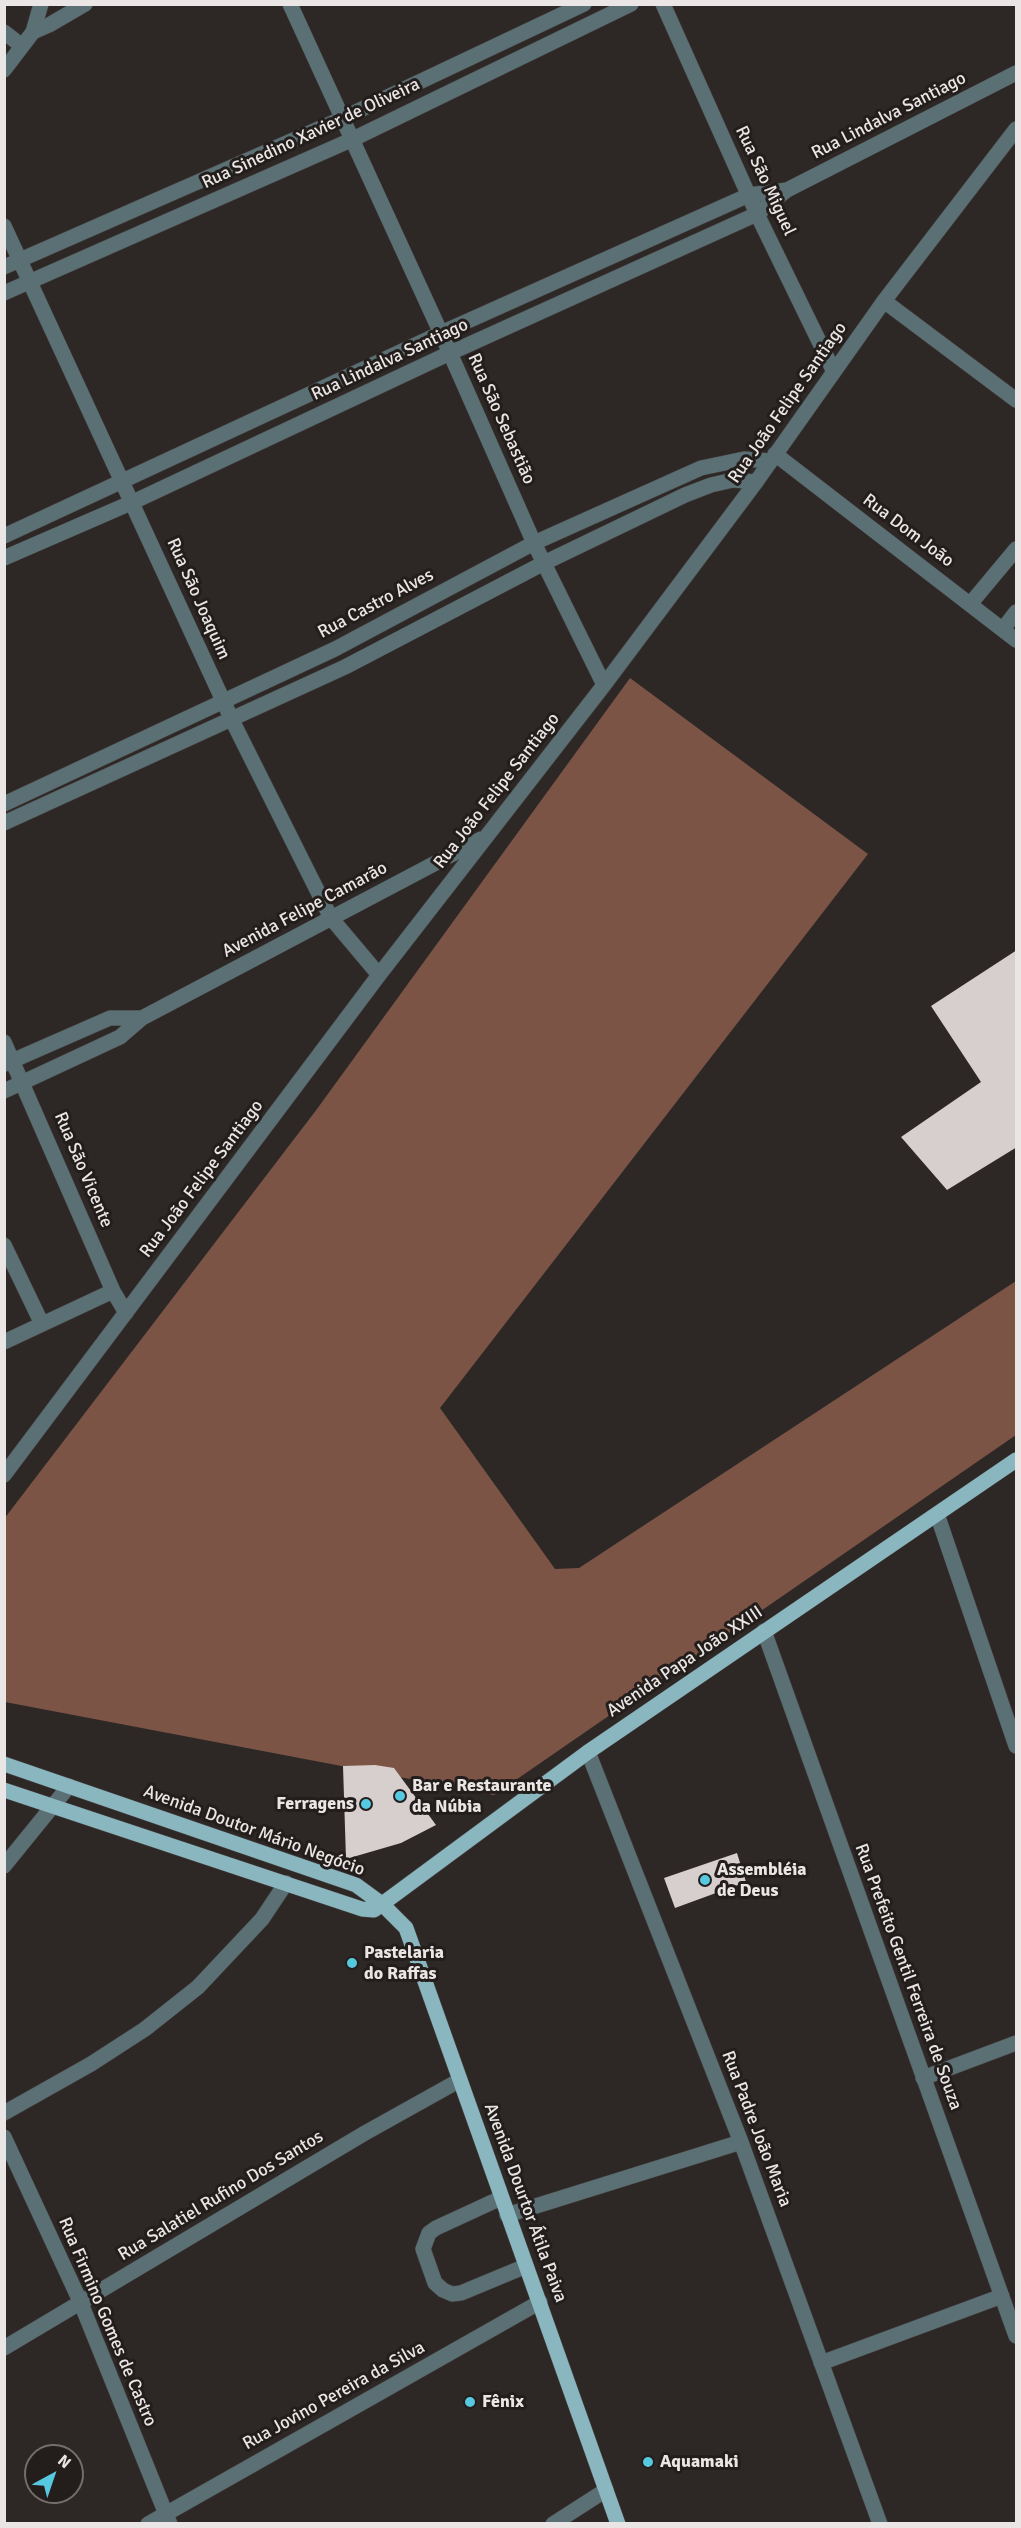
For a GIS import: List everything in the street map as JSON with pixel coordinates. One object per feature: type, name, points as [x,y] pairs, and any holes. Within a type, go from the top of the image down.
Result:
[{"type":"main road","name":"Avenida Papa João XXIII","points":[[382,1904],[588,1752],[1017,1460]]},
{"type":"main road","name":"Avenida Doutor Mário Negócio","points":[[4,1764],[356,1885],[382,1904],[368,1911],[4,1790]]},
{"type":"main road","name":"Avenida Dourtor Átila Paiva","points":[[382,1904],[401,1922],[411,1937],[501,2199],[618,2523]]},
{"type":"street","points":[[4,70],[33,32],[41,4]]},
{"type":"street","points":[[33,32],[50,25],[85,4]]},
{"type":"street","name":"Rua São Sebastião","points":[[290,4],[450,352],[534,543],[604,685]]},
{"type":"street","name":"Rua Sinedino Xavier de Oliveira","points":[[4,267],[341,119],[584,4]]},
{"type":"street","name":"Rua Sinedino Xavier de Oliveira","points":[[4,293],[351,140],[631,4]]},
{"type":"street","name":"Rua São Miguel","points":[[663,4],[757,214],[834,372]]},
{"type":"street","points":[[4,32],[22,46]]},
{"type":"street","name":"Rua Lindalva Santiago","points":[[4,558],[133,502],[450,352],[757,214],[788,190],[1014,76]]},
{"type":"street","name":"Rua João Felipe Santiago","points":[[4,1475],[379,975],[604,685],[756,482],[884,301],[1017,129]]},
{"type":"street","name":"Rua Lindalva Santiago","points":[[4,536],[441,333],[749,195],[788,190]]},
{"type":"street","name":"Rua São Joaquim","points":[[4,226],[22,260],[223,702],[331,918],[379,975]]},
{"type":"street","points":[[884,301],[1017,400]]},
{"type":"street","name":"Rua Castro Alves","points":[[4,804],[335,649],[534,543],[701,468],[744,459],[773,458]]},
{"type":"street","name":"Rua Dom João","points":[[773,458],[971,603],[1017,640]]},
{"type":"street","points":[[4,823],[345,667],[544,563],[686,495],[711,485],[734,480],[756,482]]},
{"type":"street","points":[[971,603],[1017,549]]},
{"type":"street","points":[[1003,629],[1017,612]]},
{"type":"street","points":[[335,649],[345,667]]},
{"type":"street","name":"Avenida Felipe Camarão","points":[[4,1091],[120,1037],[142,1018],[487,836]]},
{"type":"street","name":"Avenida Felipe Camarão","points":[[9,1062],[110,1018],[142,1018]]},
{"type":"street","name":"Rua São Vicente","points":[[4,1042],[9,1062],[24,1082],[113,1291],[126,1313]]},
{"type":"street","points":[[4,1245],[42,1324]]},
{"type":"street","points":[[4,1342],[113,1291]]},
{"type":"street","points":[[937,1514],[1017,1746]]},
{"type":"street","name":"Rua Prefeito Gentil Ferreira de Souza","points":[[764,1631],[1017,2336]]},
{"type":"street","name":"Rua Padre João Maria","points":[[588,1752],[741,2142],[880,2523]]},
{"type":"street","points":[[4,1866],[69,1786]]},
{"type":"street","points":[[4,2114],[91,2064],[145,2029],[198,1987],[262,1919],[286,1883]]},
{"type":"street","points":[[923,2078],[1017,2043]]},
{"type":"street","name":"Rua Salatiel Rufino Dos Santos","points":[[4,2348],[80,2301],[460,2080]]},
{"type":"street","name":"Rua Firmino Gomes de Castro","points":[[4,2137],[80,2301],[168,2518]]},
{"type":"street","points":[[507,2215],[741,2142]]},
{"type":"street","points":[[501,2199],[429,2233],[423,2249],[435,2283],[452,2294],[461,2293],[526,2266]]},
{"type":"street","points":[[821,2363],[1002,2296]]},
{"type":"street","name":"Rua Jovino Pereira da Silva","points":[[148,2523],[168,2518],[540,2302]]},
{"type":"street","points":[[553,2523],[606,2490]]},
{"type":"shaded area","points":[[630,678],[868,854],[440,1408],[555,1569],[579,1568],[1016,1281],[1016,1435],[494,1795],[5,1702],[4,1519],[317,1109]]},
{"type":"building","points":[[1017,950],[1017,1147],[947,1190],[901,1137],[981,1082],[931,1006]]},
{"type":"building","name":"Ferragens","points":[[375,1765],[394,1768],[436,1825],[401,1843],[346,1859],[343,1766]]},
{"type":"building","name":"Assembléia de Deus","points":[[737,1853],[746,1882],[675,1908],[664,1878]]},
{"type":"place","name":"Bar e Restaurante da Núbia","points":[[400,1796]]},
{"type":"place","name":"Ferragens","points":[[366,1804]]},
{"type":"place","name":"Assembléia de Deus","points":[[705,1880]]},
{"type":"place","name":"Pastelaria do Raffas","points":[[352,1963]]},
{"type":"place","name":"Fênix","points":[[470,2402]]},
{"type":"place","name":"Aquamaki","points":[[648,2462]]}]
